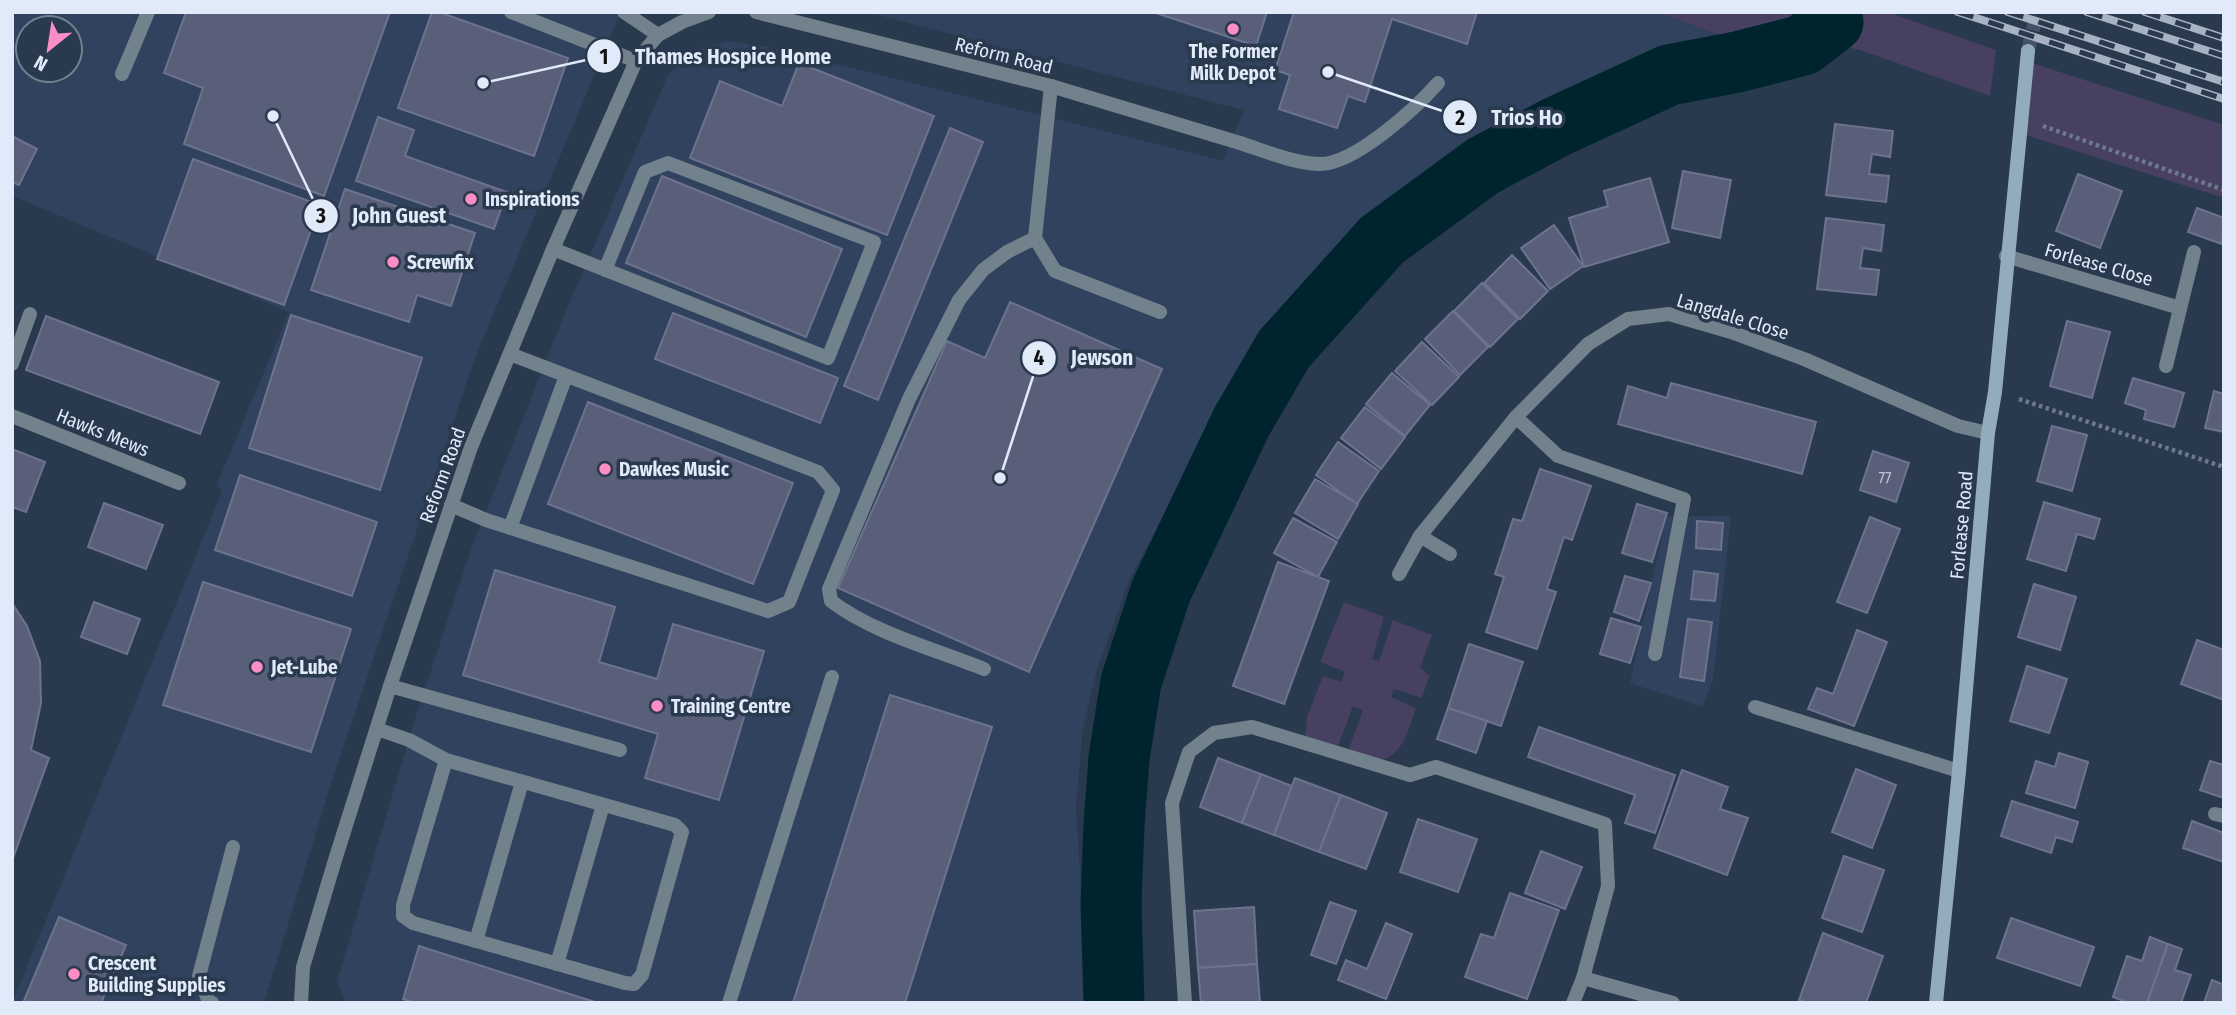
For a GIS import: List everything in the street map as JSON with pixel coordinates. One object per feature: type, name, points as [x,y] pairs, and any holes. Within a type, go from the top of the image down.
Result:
[{"type":"street","points":[[122,74],[148,12]]},
{"type":"street","points":[[511,12],[636,61]]},
{"type":"street","points":[[624,12],[658,35]]},
{"type":"street","name":"Reform Road","points":[[301,1003],[303,967],[390,686],[471,447],[553,249],[636,61],[658,35],[709,12]]},
{"type":"street","name":"Reform Road","points":[[756,12],[1051,86],[1293,160],[1321,164],[1346,156],[1376,138],[1421,102],[1438,83]]},
{"type":"street","name":"Forlease Road","points":[[1936,1003],[1988,433],[2023,119],[2028,51]]},
{"type":"street","points":[[1051,86],[1035,238],[1055,271],[1160,313]]},
{"type":"street","points":[[553,249],[605,270],[828,358],[874,242],[668,163],[645,172],[605,270]]},
{"type":"street","points":[[984,669],[867,623],[831,601],[829,590],[909,399],[959,300],[983,271],[1007,252],[1035,238]]},
{"type":"street","points":[[2166,366],[2194,252]]},
{"type":"street","name":"Forlease Close","points":[[2006,256],[2180,308]]},
{"type":"street","points":[[12,364],[30,313]]},
{"type":"street","name":"Langdale Close","points":[[1399,574],[1420,536],[1516,417],[1588,344],[1628,319],[1669,314],[1755,341],[1804,359],[1958,426],[1988,433]]},
{"type":"street","points":[[451,505],[510,528],[768,611],[789,602],[833,490],[818,472],[510,354]]},
{"type":"street","points":[[510,528],[566,376]]},
{"type":"street","name":"Hawks Mews","points":[[12,416],[179,484]]},
{"type":"street","points":[[1516,417],[1558,456],[1684,499],[1655,654]]},
{"type":"street","points":[[1420,536],[1450,554]]},
{"type":"street","points":[[729,1003],[832,677]]},
{"type":"street","points":[[390,686],[620,750]]},
{"type":"street","points":[[1755,707],[1959,771]]},
{"type":"street","points":[[1185,1003],[1172,803],[1189,752],[1214,733],[1252,727],[1410,775],[1436,767],[1605,824],[1608,886],[1583,978],[1573,1003]]},
{"type":"street","points":[[377,729],[409,740],[446,760],[675,825],[682,832],[642,975],[634,984],[413,923],[403,916],[403,905],[446,760]]},
{"type":"street","points":[[476,941],[522,782]]},
{"type":"street","points":[[557,964],[603,804]]},
{"type":"street","points":[[212,1003],[209,1002],[199,976],[233,847]]},
{"type":"street","points":[[1583,978],[1673,1003]]},
{"type":"path","points":[[2023,119],[2224,190]]},
{"type":"path","points":[[1994,392],[2224,467]]},
{"type":"shaded area","points":[[12,12],[621,12],[476,355],[329,790],[264,1003],[12,1003],[222,492],[217,484],[289,312],[12,196]]},
{"type":"shaded area","points":[[866,12],[1658,12],[1721,36],[1703,51],[1569,92],[1452,157],[1395,202],[1291,305],[1242,371],[1130,578],[1097,670],[1083,727],[1076,807],[1088,1003],[346,1003],[337,982],[414,722],[470,552],[565,313],[668,75],[690,54],[709,45],[729,41],[763,46],[1223,161],[1244,110]]},
{"type":"shaded area","points":[[1658,12],[1887,12],[1996,50],[1990,96],[1857,49],[1721,36]]},
{"type":"shaded area","points":[[2026,61],[2224,125],[2224,198],[2026,135]]},
{"type":"shaded area","points":[[1731,516],[1713,679],[1703,707],[1630,683],[1666,517]]},
{"type":"shaded area","points":[[1344,602],[1384,617],[1372,659],[1379,661],[1393,620],[1432,635],[1420,667],[1429,676],[1422,698],[1394,689],[1391,697],[1416,708],[1403,742],[1398,750],[1384,760],[1371,761],[1347,754],[1363,710],[1353,706],[1337,749],[1305,739],[1307,717],[1323,676],[1341,682],[1345,672],[1320,662]]},
{"type":"building","points":[[186,12],[390,12],[324,196],[184,144],[203,88],[164,73]]},
{"type":"building","points":[[432,12],[439,12],[568,58],[534,156],[398,108]]},
{"type":"building","name":"The Former Milk Depot","points":[[1153,12],[1267,12],[1256,46]]},
{"type":"building","points":[[1294,12],[1477,12],[1467,44],[1392,19],[1365,102],[1348,96],[1337,128],[1279,109],[1290,75],[1275,70]]},
{"type":"building","points":[[799,63],[934,116],[887,235],[690,158],[720,81],[782,106]]},
{"type":"building","points":[[378,117],[414,130],[405,156],[507,192],[494,229],[356,181]]},
{"type":"building","points":[[1835,124],[1893,131],[1890,157],[1872,154],[1869,174],[1889,176],[1886,202],[1826,195]]},
{"type":"building","points":[[950,128],[983,142],[878,400],[844,386]]},
{"type":"building","points":[[12,136],[37,149],[19,185],[12,182]]},
{"type":"building","points":[[193,159],[320,205],[284,305],[157,259]]},
{"type":"building","points":[[1683,171],[1731,180],[1720,238],[1672,228]]},
{"type":"building","points":[[2078,174],[2122,191],[2100,248],[2056,231]]},
{"type":"building","points":[[662,176],[842,249],[806,337],[626,263]]},
{"type":"building","points":[[1650,178],[1669,242],[1584,267],[1569,218],[1608,206],[1604,191]]},
{"type":"building","name":"Screwfix","points":[[345,189],[475,233],[451,306],[417,295],[409,322],[311,290]]},
{"type":"building","points":[[2197,208],[2224,218],[2222,244],[2188,232]]},
{"type":"building","points":[[1826,218],[1884,225],[1881,251],[1863,248],[1860,268],[1879,270],[1876,295],[1817,289]]},
{"type":"building","points":[[1554,225],[1583,266],[1550,289],[1521,248]]},
{"type":"building","points":[[1512,255],[1548,291],[1520,319],[1484,283]]},
{"type":"building","points":[[1482,283],[1518,319],[1490,347],[1454,311]]},
{"type":"building","points":[[1010,302],[1162,369],[1029,672],[838,588],[947,341],[985,358]]},
{"type":"building","points":[[1453,311],[1488,347],[1460,375],[1425,339]]},
{"type":"building","points":[[673,313],[838,378],[820,423],[655,359]]},
{"type":"building","points":[[291,315],[422,358],[380,490],[249,448]]},
{"type":"building","points":[[46,316],[219,382],[200,434],[26,370]]},
{"type":"building","points":[[2067,321],[2110,332],[2092,398],[2050,386]]},
{"type":"building","points":[[1422,342],[1459,377],[1432,405],[1395,371]]},
{"type":"building","points":[[1392,373],[1430,405],[1405,436],[1366,404]]},
{"type":"building","points":[[2133,378],[2184,393],[2174,427],[2144,419],[2146,410],[2125,403]]},
{"type":"building","points":[[1671,383],[1816,422],[1802,474],[1618,424],[1628,386],[1667,398]]},
{"type":"building","points":[[2214,391],[2224,394],[2224,432],[2205,428]]},
{"type":"building","points":[[588,402],[793,483],[753,584],[548,504]]},
{"type":"building","points":[[1365,407],[1405,437],[1381,469],[1341,438]]},
{"type":"building","points":[[2052,426],[2087,435],[2072,491],[2037,481]]},
{"type":"building","points":[[1338,442],[1379,471],[1357,504],[1316,475]]},
{"type":"building","points":[[12,449],[45,462],[26,512],[12,507]]},
{"type":"building","points":[[1873,451],[1909,463],[1896,502],[1860,490]]},
{"type":"building","points":[[1540,469],[1591,486],[1572,540],[1564,537],[1547,589],[1556,592],[1537,649],[1486,632],[1504,577],[1495,574],[1513,519],[1522,521]]},
{"type":"building","points":[[240,475],[377,522],[352,596],[215,550]]},
{"type":"building","points":[[1315,479],[1358,504],[1338,539],[1295,513]]},
{"type":"building","points":[[2044,502],[2100,519],[2094,539],[2077,534],[2066,571],[2027,559]]},
{"type":"building","points":[[104,503],[163,525],[146,569],[88,547]]},
{"type":"building","points":[[1637,504],[1667,513],[1652,562],[1622,553]]},
{"type":"building","points":[[1870,517],[1900,529],[1867,613],[1837,602]]},
{"type":"building","points":[[1293,518],[1337,542],[1318,577],[1274,553]]},
{"type":"building","points":[[1697,521],[1723,523],[1721,550],[1696,548]]},
{"type":"building","points":[[1278,562],[1329,581],[1284,704],[1233,686]]},
{"type":"building","name":"Training Centre","points":[[495,570],[615,607],[599,662],[657,679],[673,624],[764,651],[719,800],[645,778],[658,734],[463,675]]},
{"type":"building","points":[[1694,571],[1718,574],[1715,601],[1691,599]]},
{"type":"building","points":[[1625,576],[1651,583],[1639,621],[1614,612]]},
{"type":"building","name":"Jet-Lube","points":[[203,582],[351,629],[311,752],[163,705]]},
{"type":"building","points":[[2034,584],[2076,597],[2060,650],[2018,637]]},
{"type":"building","points":[[94,602],[140,619],[127,654],[81,637]]},
{"type":"building","points":[[12,603],[27,626],[40,661],[41,703],[31,750],[49,758],[12,861]]},
{"type":"building","points":[[1611,618],[1641,627],[1630,663],[1600,654]]},
{"type":"building","points":[[1688,619],[1712,622],[1704,681],[1680,677]]},
{"type":"building","points":[[1857,630],[1887,642],[1854,726],[1808,709],[1817,688],[1833,694]]},
{"type":"building","points":[[2197,640],[2224,650],[2224,700],[2181,684]]},
{"type":"building","points":[[1469,644],[1523,662],[1501,726],[1448,708]]},
{"type":"building","points":[[2027,666],[2067,679],[2049,733],[2010,721]]},
{"type":"building","points":[[890,695],[992,727],[905,1003],[793,1003]]},
{"type":"building","points":[[1448,708],[1487,721],[1476,753],[1437,739]]},
{"type":"building","points":[[1539,727],[1675,775],[1655,833],[1625,823],[1635,795],[1528,757]]},
{"type":"building","points":[[2059,753],[2088,762],[2075,808],[2026,793],[2036,761],[2055,767]]},
{"type":"building","points":[[1218,758],[1261,774],[1242,823],[1200,807]]},
{"type":"building","points":[[2210,761],[2224,765],[2224,798],[2200,790]]},
{"type":"building","points":[[1856,769],[1896,785],[1872,848],[1832,832]]},
{"type":"building","points":[[1682,770],[1728,787],[1720,809],[1748,818],[1727,875],[1654,848]]},
{"type":"building","points":[[1261,774],[1292,786],[1274,835],[1242,823]]},
{"type":"building","points":[[1295,778],[1341,795],[1319,852],[1274,835]]},
{"type":"building","points":[[1341,795],[1387,813],[1366,869],[1319,852]]},
{"type":"building","points":[[2012,801],[2078,822],[2072,842],[2056,837],[2051,853],[2001,836]]},
{"type":"building","points":[[1418,819],[1477,839],[1458,892],[1400,872]]},
{"type":"building","points":[[2192,821],[2224,833],[2224,862],[2183,848]]},
{"type":"building","points":[[1541,851],[1582,867],[1565,909],[1525,893]]},
{"type":"building","points":[[1844,856],[1884,870],[1862,932],[1822,918]]},
{"type":"building","points":[[1510,893],[1559,910],[1527,999],[1465,977],[1481,934],[1494,938]]},
{"type":"building","points":[[1330,902],[1356,911],[1336,964],[1311,955]]},
{"type":"building","points":[[1254,907],[1257,964],[1198,968],[1194,911]]},
{"type":"building","name":"Crescent Building Supplies","points":[[59,917],[126,945],[101,1003],[23,1003]]},
{"type":"building","points":[[2011,918],[2094,947],[2080,986],[1997,958]]},
{"type":"building","points":[[1386,923],[1412,934],[1386,999],[1338,980],[1346,960],[1367,969]]},
{"type":"building","points":[[1823,933],[1883,956],[1866,1003],[1806,1003],[1799,1000]]},
{"type":"building","points":[[2150,937],[2168,944],[2147,1003],[2129,1003],[2113,997],[2127,956],[2142,961]]},
{"type":"building","points":[[2168,944],[2182,949],[2175,970],[2191,975],[2181,1003],[2147,1003]]},
{"type":"building","points":[[419,946],[598,1003],[415,1003],[403,999]]},
{"type":"building","points":[[1257,964],[1260,1003],[1201,1003],[1198,968]]},
{"type":"building","points":[[2212,980],[2224,985],[2224,1003],[2204,1003]]},
{"type":"waterway","points":[[1114,1003],[1111,904],[1114,825],[1119,758],[1131,682],[1161,591],[1242,421],[1284,349],[1382,240],[1483,166],[1556,127],[1669,75],[1737,62],[1803,45],[1833,22]]},
{"type":"tunnel","points":[[2028,51],[2037,12]]},
{"type":"railway","points":[[1958,12],[2224,99]]},
{"type":"railway","points":[[2008,12],[2224,82]]},
{"type":"railway","points":[[2087,12],[2224,56]]},
{"type":"railway","points":[[2145,12],[2224,38]]},
{"type":"place","name":"The Former Milk Depot","points":[[1233,29]]},
{"type":"place","name":"Trios Ho","points":[[1328,72]]},
{"type":"place","name":"Thames Hospice Home","points":[[483,83]]},
{"type":"place","name":"John Guest","points":[[273,116]]},
{"type":"place","name":"Inspirations","points":[[471,199]]},
{"type":"place","name":"Screwfix","points":[[393,262]]},
{"type":"place","name":"Dawkes Music","points":[[605,469]]},
{"type":"place","name":"Jewson","points":[[1000,478]]},
{"type":"place","name":"Jet-Lube","points":[[257,667]]},
{"type":"place","name":"Training Centre","points":[[657,706]]},
{"type":"place","name":"Crescent Building Supplies","points":[[74,974]]}]
